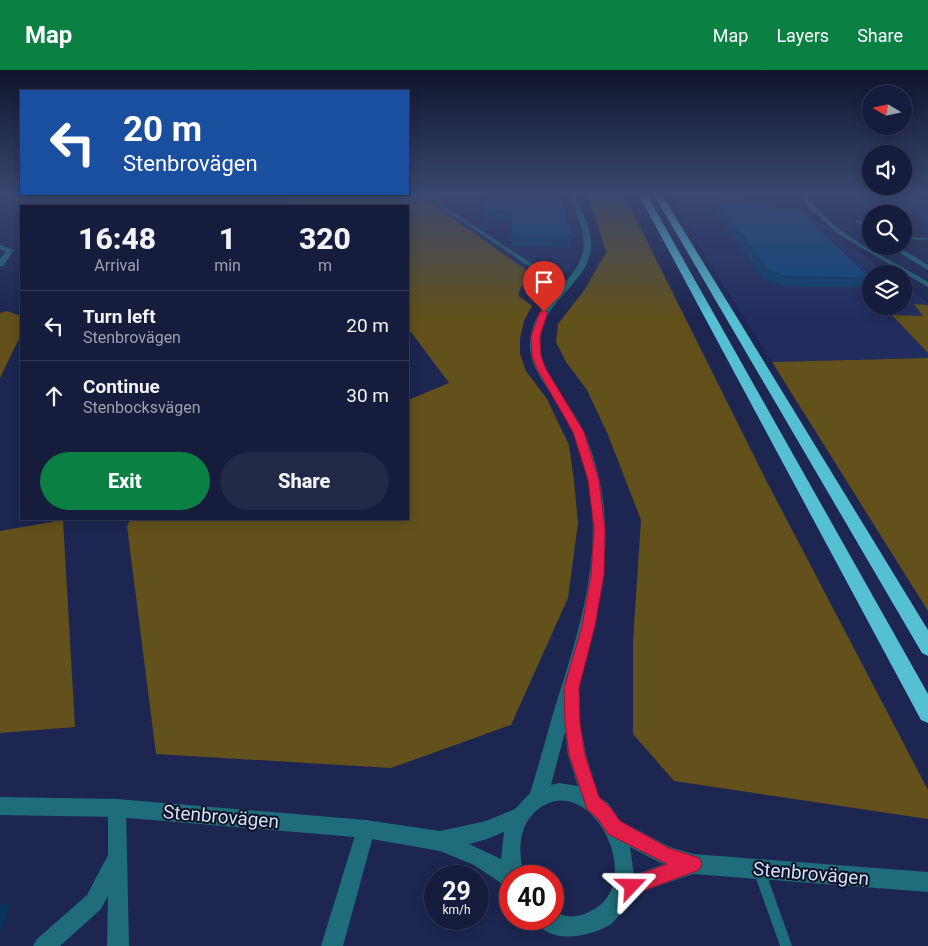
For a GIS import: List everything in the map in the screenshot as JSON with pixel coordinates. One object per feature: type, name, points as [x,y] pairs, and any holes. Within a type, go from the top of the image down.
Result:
[{"type":"highway","points":[[665,236],[928,713]]},
{"type":"highway","points":[[682,236],[928,647]]},
{"type":"street","points":[[537,799],[588,626],[596,584],[600,529],[597,496],[592,473],[578,432],[541,369],[536,356],[535,336],[538,324],[553,300],[581,265],[587,251],[585,236]]},
{"type":"street","points":[[847,236],[928,285]]},
{"type":"street","points":[[0,248],[10,250],[0,264]]},
{"type":"street","points":[[906,255],[928,268]]},
{"type":"street","points":[[571,688],[572,723],[577,755],[592,803]]},
{"type":"street","name":"Stenbrovägen","points":[[512,865],[510,849],[512,832],[520,816],[530,803],[544,795],[560,792],[576,795],[592,803],[604,813],[614,828],[623,848],[625,869],[622,891],[611,911],[594,924],[573,928],[564,926]]},
{"type":"street","name":"Stenbrovägen","points":[[0,806],[117,808],[366,829],[440,841],[481,858],[499,869]]},
{"type":"street","points":[[117,808],[118,946]]},
{"type":"street","name":"Stenbrovägen","points":[[440,841],[487,830],[520,816]]},
{"type":"street","name":"Stenbrovägen","points":[[614,828],[666,855],[693,864],[928,882]]},
{"type":"street","points":[[332,946],[366,829]]},
{"type":"street","points":[[44,946],[94,902],[118,856]]},
{"type":"street","name":"Stenbrovägen","points":[[622,891],[642,881],[693,864]]},
{"type":"lane","points":[[487,236],[544,274],[567,282]]},
{"type":"lane","points":[[912,238],[926,239]]},
{"type":"lane","points":[[553,300],[534,297],[530,294],[528,287],[544,282],[567,282]]},
{"type":"lane","points":[[758,868],[786,946]]},
{"type":"shaded area","points":[[409,236],[478,236],[535,276],[524,284],[519,293],[519,296],[532,306],[524,321],[520,338],[520,354],[526,371],[547,399],[569,445],[578,523],[568,598],[511,725],[391,768],[156,754],[127,526],[130,520],[409,520],[409,400],[449,383],[409,329]]},
{"type":"shaded area","points":[[478,236],[580,236],[581,249],[576,262],[568,272],[535,276]]},
{"type":"shaded area","points":[[601,236],[644,236],[767,482],[928,790],[928,819],[674,781],[633,734],[633,641],[641,520],[608,435],[587,390],[566,362],[556,342],[558,324],[585,289],[606,252]]},
{"type":"shaded area","points":[[694,236],[837,236],[877,265],[862,265],[862,315],[893,315],[928,353],[928,358],[772,362]]},
{"type":"shaded area","points":[[912,291],[928,303],[928,305],[915,304],[924,316],[893,315],[912,315]]},
{"type":"shaded area","points":[[914,304],[928,305],[928,353],[892,315],[923,316]]},
{"type":"shaded area","points":[[7,311],[20,316],[20,337],[0,378],[0,313]]},
{"type":"shaded area","points":[[928,358],[928,611],[772,362]]},
{"type":"shaded area","points":[[63,520],[75,727],[0,733],[0,531]]},
{"type":"building","points":[[742,236],[827,236],[862,270],[862,278],[787,277],[767,269]]},
{"type":"route","points":[[544,312],[535,336],[536,356],[541,369],[578,432],[590,465],[597,496],[600,529],[598,575],[588,626],[571,688],[572,723],[577,755],[592,803],[604,813],[614,828],[666,855],[693,864],[632,886]]}]
